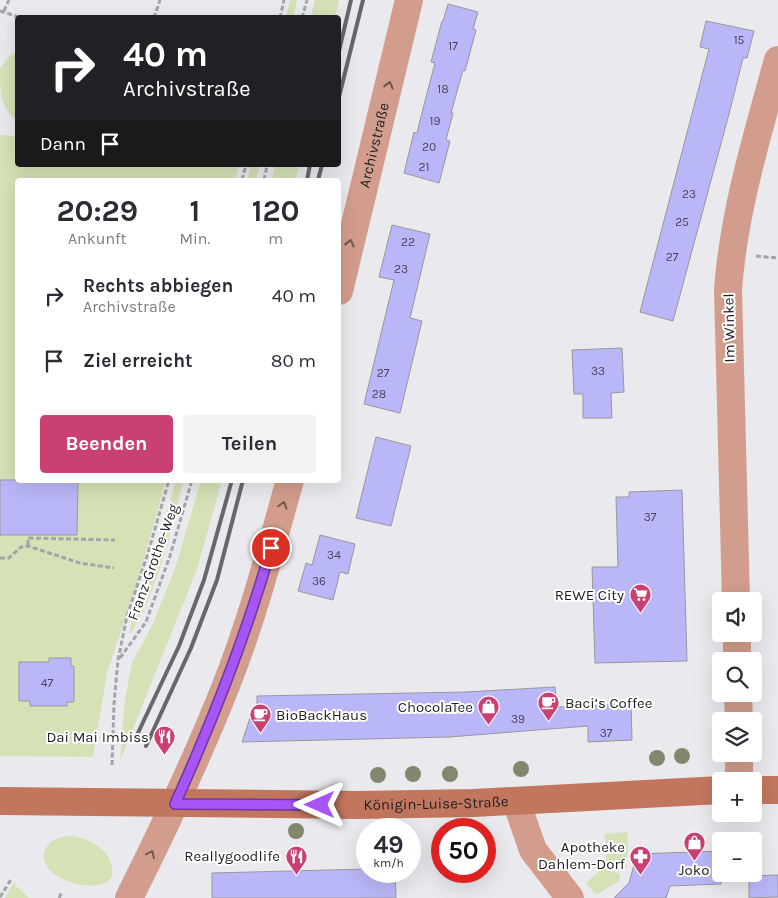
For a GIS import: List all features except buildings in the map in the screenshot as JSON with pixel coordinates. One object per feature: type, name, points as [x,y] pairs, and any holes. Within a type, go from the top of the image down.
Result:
[{"type":"main road","name":"Königin-Luise-Straße","points":[[0,802],[358,805],[516,801],[712,790]]},
{"type":"main road","points":[[762,790],[778,790]]},
{"type":"street","name":"Archivstraße","points":[[341,283],[409,0]]},
{"type":"street","name":"Im Winkel","points":[[736,592],[728,290],[731,254],[744,185],[778,60]]},
{"type":"street","points":[[129,898],[175,804],[225,689],[257,599],[289,483]]},
{"type":"street","points":[[516,801],[533,850],[570,898]]},
{"type":"path","points":[[9,0],[2,11],[15,16]]},
{"type":"path","points":[[155,15],[160,0]]},
{"type":"path","points":[[281,15],[284,0]]},
{"type":"path","points":[[303,15],[307,0]]},
{"type":"path","points":[[112,765],[118,660],[126,616],[148,553],[168,483]]},
{"type":"path","name":"Franz-Grothe-Weg","points":[[118,660],[146,622],[170,556],[191,483]]},
{"type":"path","points":[[28,546],[28,537],[115,540]]},
{"type":"path","points":[[0,558],[9,558],[21,547],[28,546],[80,563],[114,568]]},
{"type":"path","points":[[0,897],[12,878]]},
{"type":"path","points":[[59,898],[62,892]]},
{"type":"green space","points":[[290,0],[297,0],[293,15],[286,15]]},
{"type":"green space","points":[[315,0],[339,0],[335,15],[311,15]]},
{"type":"green space","points":[[15,53],[15,119],[4,105],[1,91],[0,68]]},
{"type":"green space","points":[[0,135],[15,136],[15,167],[238,167],[236,178],[15,178],[15,483],[165,483],[138,580],[107,673],[93,757],[0,756]]},
{"type":"green space","points":[[250,167],[259,167],[257,178],[248,178]]},
{"type":"green space","points":[[275,167],[298,167],[296,178],[272,178]]},
{"type":"green space","points":[[175,483],[183,483],[162,561],[148,601],[129,636],[132,618],[152,565]]},
{"type":"green space","points":[[200,483],[221,483],[197,569],[120,761],[125,699],[132,663],[153,624],[176,566]]},
{"type":"green space","points":[[627,832],[626,869],[606,860],[605,834]]},
{"type":"green space","points":[[69,836],[85,839],[100,847],[105,853],[112,867],[112,876],[106,882],[96,885],[83,885],[70,882],[48,869],[44,859],[46,848],[53,841]]},
{"type":"green space","points":[[604,867],[620,874],[619,881],[596,895],[586,883]]},
{"type":"green space","points":[[14,882],[17,887],[29,898],[5,898]]},
{"type":"railway","points":[[341,42],[351,0]]},
{"type":"railway","points":[[341,89],[363,0]]},
{"type":"railway","points":[[307,178],[310,167]]},
{"type":"railway","points":[[319,178],[321,167]]},
{"type":"railway","points":[[137,735],[179,646],[204,580],[231,483]]},
{"type":"railway","points":[[146,746],[191,648],[217,580],[242,483]]},
{"type":"place","name":"REWE City","points":[[640,614]]},
{"type":"place","name":"Baci’s Coffee","points":[[549,722]]},
{"type":"place","name":"ChocolaTee","points":[[489,726]]},
{"type":"place","name":"BioBackHaus","points":[[260,734]]},
{"type":"place","name":"Dai Mai Imbiss","points":[[165,756]]},
{"type":"place","name":"Joko","points":[[694,861]]},
{"type":"place","name":"Reallygoodlife","points":[[296,875]]},
{"type":"place","name":"Apotheke Dahlem-Dorf","points":[[641,875]]},
{"type":"route","points":[[271,548],[257,599],[227,683],[175,804],[320,805]]}]
